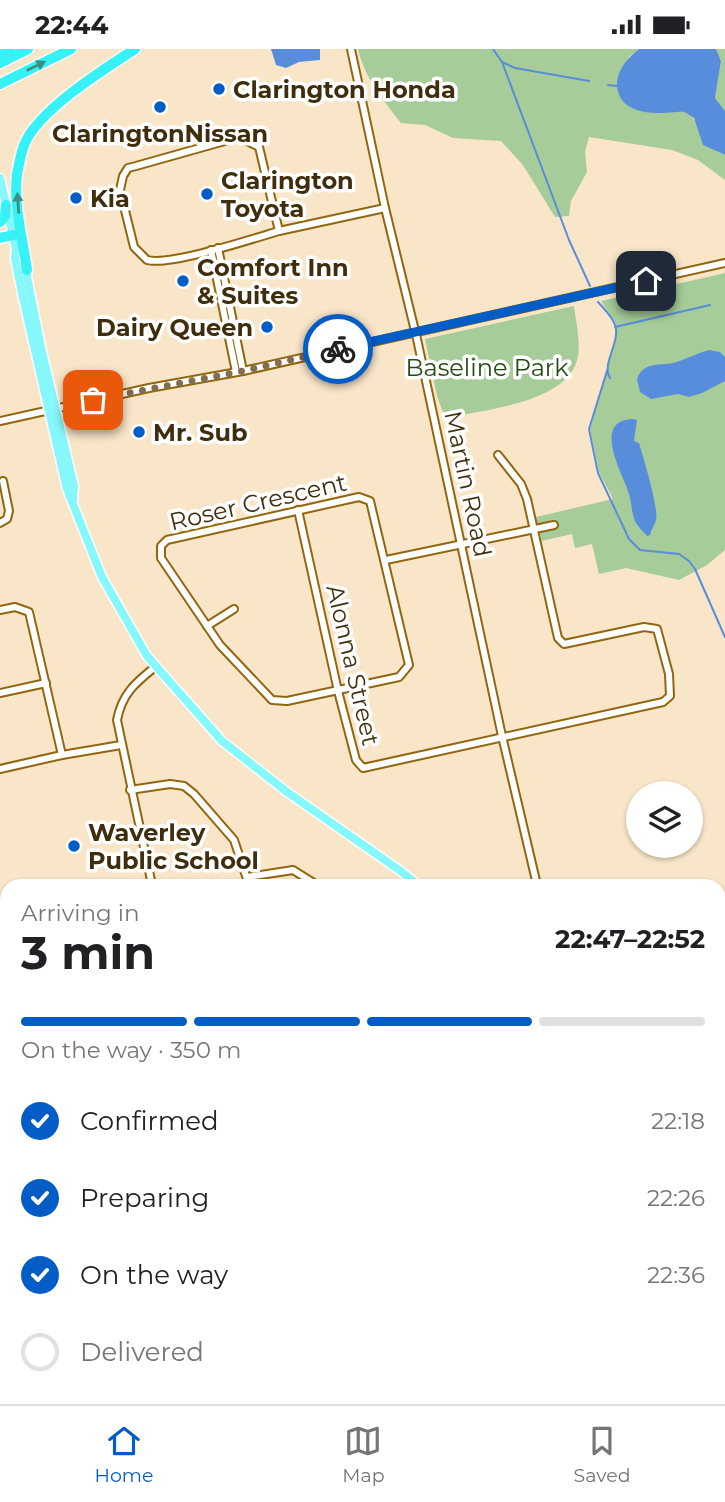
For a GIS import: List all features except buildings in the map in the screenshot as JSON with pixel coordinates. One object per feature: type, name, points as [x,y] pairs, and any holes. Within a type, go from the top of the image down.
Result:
[{"type":"highway","points":[[0,56],[10,49]]},
{"type":"highway","points":[[0,63],[28,49]]},
{"type":"highway","points":[[0,84],[71,49]]},
{"type":"highway","points":[[27,270],[17,176],[25,142],[45,115],[135,49]]},
{"type":"highway","points":[[0,222],[5,216],[6,205]]},
{"type":"highway","points":[[0,238],[13,235]]},
{"type":"main road","points":[[0,178],[16,249],[15,258],[74,486],[73,499],[102,577],[155,667],[222,741],[287,792],[411,879]]},
{"type":"main road","points":[[16,249],[27,270],[52,409]]},
{"type":"street","name":"Martin Road","points":[[351,49],[385,208],[416,331],[502,736],[536,879]]},
{"type":"street","points":[[279,231],[259,147],[239,137],[128,169],[123,176],[120,190],[134,247],[153,261],[385,208]]},
{"type":"street","points":[[214,249],[239,371]]},
{"type":"street","points":[[0,421],[725,263]]},
{"type":"street","points":[[498,455],[521,484],[527,499],[558,638],[564,643],[644,627],[657,629],[669,674],[670,696],[663,702],[502,736]]},
{"type":"street","points":[[3,481],[9,511],[3,521]]},
{"type":"street","name":"Roser Crescent","points":[[359,496],[370,501],[386,559],[408,665],[399,677],[287,701],[272,700],[220,646],[161,558],[161,546],[167,540],[298,510],[359,496]]},
{"type":"street","name":"Alonna Street","points":[[298,510],[338,691],[356,760],[363,768],[502,736]]},
{"type":"street","points":[[386,559],[554,525]]},
{"type":"street","points":[[0,610],[15,607],[29,612],[62,755]]},
{"type":"street","points":[[207,626],[234,609]]},
{"type":"street","points":[[151,879],[117,720],[120,705],[129,688],[155,667]]},
{"type":"street","points":[[0,693],[46,683]]},
{"type":"street","points":[[0,769],[121,745]]},
{"type":"street","points":[[130,790],[170,783],[184,786],[234,840],[247,877],[293,870],[307,879]]},
{"type":"green space","points":[[358,49],[639,49],[628,58],[645,112],[680,111],[690,115],[711,146],[725,155],[725,180],[698,160],[672,150],[589,137],[585,152],[587,172],[571,201],[569,216],[555,217],[523,165],[501,141],[453,138],[425,125],[401,123],[370,79]]},
{"type":"green space","points":[[716,49],[725,49],[725,111],[715,98],[721,61]]},
{"type":"green space","points":[[725,273],[725,550],[707,565],[679,580],[626,568],[599,574],[592,544],[575,548],[572,534],[542,541],[536,517],[613,499],[599,472],[590,428],[617,331],[615,322],[601,301]]},
{"type":"green space","name":"Baseline Park","points":[[574,306],[578,352],[575,366],[566,379],[536,397],[498,408],[445,418],[437,396],[425,339]]},
{"type":"water","points":[[271,49],[320,49],[320,60],[299,62],[286,68],[276,65]]},
{"type":"water","points":[[639,49],[716,49],[721,61],[715,98],[725,111],[725,155],[703,145],[694,118],[685,113],[640,111],[622,100],[617,85],[619,74],[627,60]]},
{"type":"water","points":[[709,350],[720,352],[725,357],[725,381],[689,397],[678,394],[651,399],[640,392],[637,379],[644,369],[677,362]]},
{"type":"water","points":[[637,420],[634,441],[639,443],[655,505],[656,520],[650,535],[647,536],[634,519],[629,495],[613,449],[614,429],[620,422]]},
{"type":"waterway","points":[[493,49],[502,62],[569,240],[590,286]]},
{"type":"waterway","points":[[502,62],[515,68],[589,81]]},
{"type":"waterway","points":[[608,85],[617,86]]},
{"type":"waterway","points":[[598,302],[615,325],[615,338],[608,366],[610,378]]},
{"type":"waterway","points":[[615,327],[710,305]]},
{"type":"waterway","points":[[607,371],[589,429],[598,473],[629,539],[640,550],[679,554],[689,561],[725,637]]},
{"type":"way so far","points":[[93,400],[149,387],[243,371],[338,349]]},
{"type":"place","name":"Clarington Honda","points":[[219,89]]},
{"type":"place","name":"ClaringtonNissan","points":[[160,107]]},
{"type":"place","name":"Clarington Toyota","points":[[207,194]]},
{"type":"place","name":"Kia","points":[[76,198]]},
{"type":"place","name":"Comfort Inn & Suites","points":[[183,281]]},
{"type":"place","name":"Dairy Queen","points":[[267,327]]},
{"type":"place","name":"Mr. Sub","points":[[139,432]]},
{"type":"place","name":"Waverley Public School","points":[[74,846]]},
{"type":"route","points":[[338,349],[646,281]]}]
